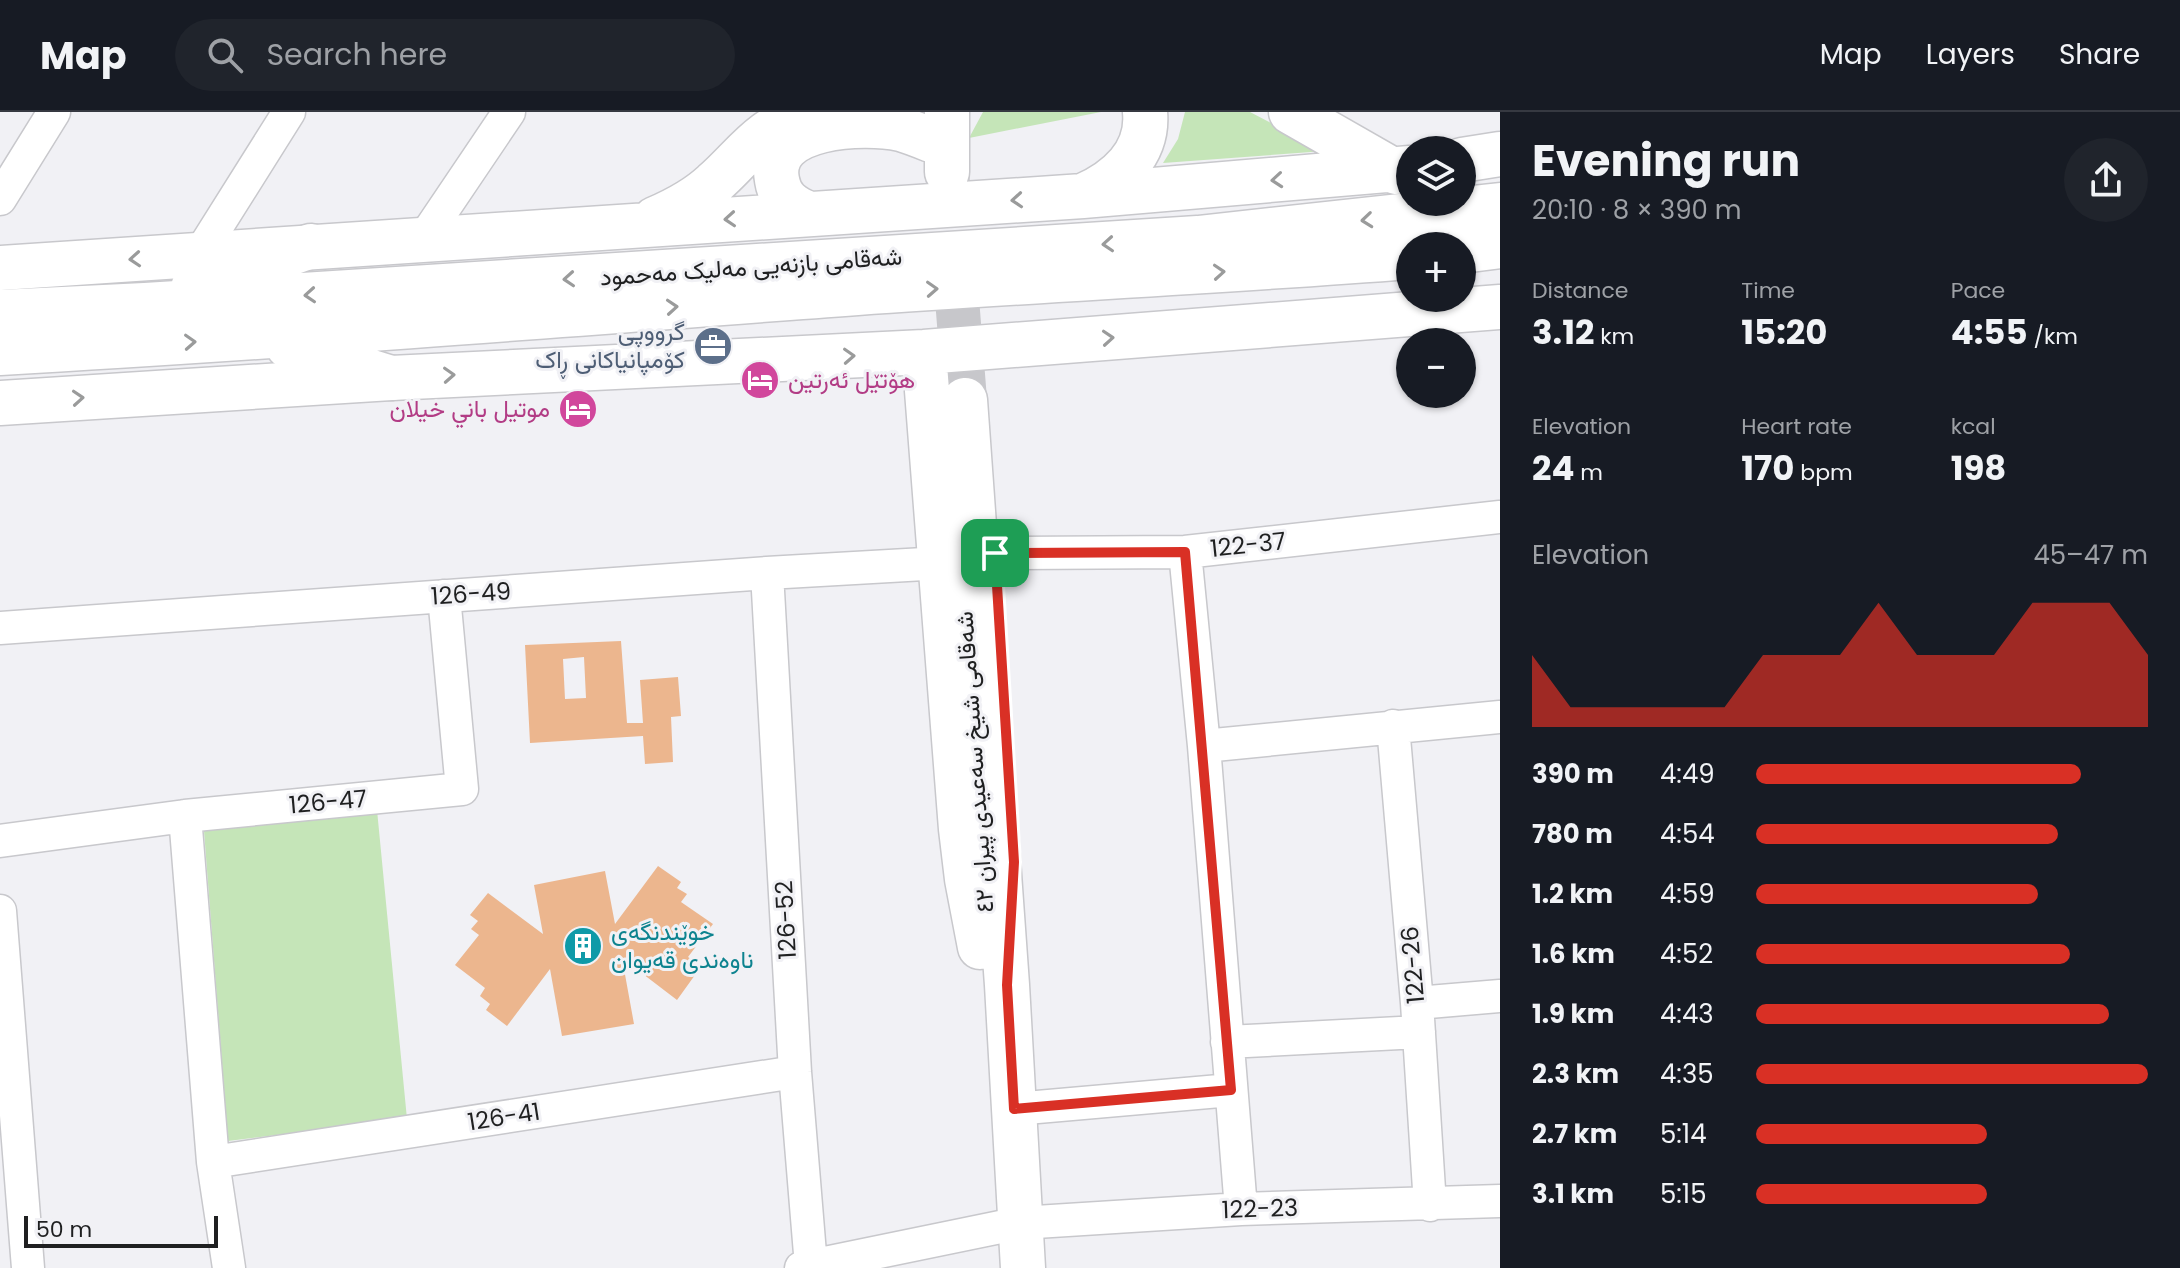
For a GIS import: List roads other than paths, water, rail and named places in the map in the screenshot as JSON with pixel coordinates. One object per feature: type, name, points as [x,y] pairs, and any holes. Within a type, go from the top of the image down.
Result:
[{"type":"main road","points":[[641,225],[679,208],[713,185],[763,134],[791,120],[838,112]]},
{"type":"main road","points":[[1083,196],[1107,185],[1126,168],[1140,146],[1145,112]]},
{"type":"main road","points":[[1291,112],[1396,168]]},
{"type":"main road","points":[[809,214],[791,206],[779,191],[775,172],[781,153],[795,139],[815,132],[873,126],[941,135]]},
{"type":"main road","points":[[1476,158],[1500,154]]},
{"type":"main road","points":[[0,268],[1396,173]]},
{"type":"main road","name":"شەقامی بازنەیی مەلیک مەحمود","points":[[1476,232],[1490,213]]},
{"type":"main road","name":"شەقامی بازنەیی مەلیک مەحمود","points":[[0,312],[1198,238],[1490,213]]},
{"type":"main road","points":[[145,305],[311,246]]},
{"type":"main road","name":"شەقامی بازنەیی مەلیک مەحمود","points":[[0,353],[262,338],[861,293],[1396,258]]},
{"type":"main road","points":[[0,403],[391,378],[924,352],[1500,307]]},
{"type":"main road","points":[[262,338],[391,378]]},
{"type":"main road","points":[[980,348],[1014,862],[998,986]]},
{"type":"main road","points":[[924,352],[965,866],[975,928],[998,986]]},
{"type":"main road","name":"شەقامی شیخ سەعیدی پیران ٤٢","points":[[958,400],[998,986],[1009,1239],[1023,1268]]},
{"type":"main road","name":"شەقامی شیخ سەعیدی پیران ٤٢","points":[[998,986],[1014,1109],[1009,1239]]},
{"type":"street","points":[[0,199],[54,112]]},
{"type":"street","points":[[199,255],[289,112]]},
{"type":"street","points":[[424,238],[509,112]]},
{"type":"street","name":"122-37","points":[[995,553],[1185,552],[1500,517]]},
{"type":"street","points":[[1185,552],[1204,746],[1241,1209]]},
{"type":"street","name":"126-49","points":[[0,628],[942,563]]},
{"type":"street","name":"126-52","points":[[767,573],[806,1267]]},
{"type":"street","name":"126-47","points":[[0,841],[185,816],[462,789],[444,596]]},
{"type":"street","points":[[1204,746],[1500,717]]},
{"type":"street","name":"122-26","points":[[1393,726],[1418,1017],[1430,1205]]},
{"type":"street","points":[[185,816],[213,1162],[229,1268]]},
{"type":"street","points":[[0,911],[28,1268]]},
{"type":"street","points":[[1227,1042],[1418,1017],[1500,996]]},
{"type":"street","name":"126-41","points":[[213,1162],[795,1072]]},
{"type":"street","points":[[1014,1109],[1231,1090]]},
{"type":"street","name":"122-23","points":[[806,1267],[1241,1209],[1500,1201]]},
{"type":"tunnel","points":[[947,172],[965,400]]},
{"type":"place","name":"گرووپی کۆمپانیاکانی ڕاک","points":[[713,346]]},
{"type":"place","name":"هۆتێل ئەرتین","points":[[760,380]]},
{"type":"place","name":"موتيل باني خيلان","points":[[578,409]]},
{"type":"place","name":"خوێندنگەی ناوەندی قەیوان","points":[[583,946]]}]
